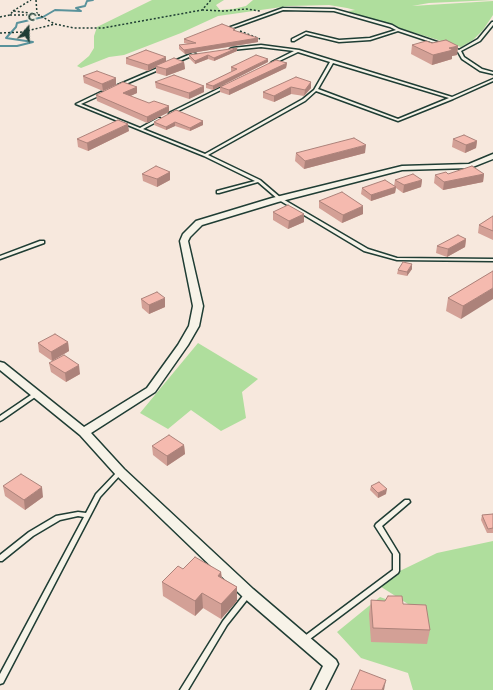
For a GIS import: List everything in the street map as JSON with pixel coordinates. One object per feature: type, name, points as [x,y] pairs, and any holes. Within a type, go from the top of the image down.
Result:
[{"type":"street","points":[[84,432],[151,390],[183,346],[194,326],[198,306],[184,241],[186,236],[199,223],[217,216],[402,168],[470,166],[493,156]]},
{"type":"street","points":[[0,365],[84,432],[120,472],[248,593],[331,664],[318,690]]},
{"type":"lane","points":[[230,28],[283,9],[334,10],[442,44]]},
{"type":"lane","points":[[459,51],[479,40],[493,23]]},
{"type":"lane","points":[[293,40],[306,33],[339,41],[370,39],[398,30]]},
{"type":"lane","points":[[225,50],[261,46],[298,51],[452,98]]},
{"type":"lane","points":[[450,47],[459,51],[463,58],[481,70],[493,73]]},
{"type":"lane","points":[[270,64],[298,51]]},
{"type":"lane","points":[[113,88],[190,55],[197,54]]},
{"type":"lane","points":[[205,155],[304,100],[316,90],[332,62]]},
{"type":"lane","points":[[316,90],[398,120],[428,110],[493,80]]},
{"type":"lane","points":[[167,115],[229,85]]},
{"type":"lane","points":[[106,92],[78,104],[205,155],[259,181],[280,199],[366,250],[397,259],[493,260]]},
{"type":"lane","points":[[140,129],[160,118]]},
{"type":"lane","points":[[218,192],[259,181]]},
{"type":"lane","points":[[0,258],[42,242]]},
{"type":"lane","points":[[0,419],[36,394]]},
{"type":"lane","points":[[0,681],[98,496],[120,472]]},
{"type":"lane","points":[[303,640],[396,570],[396,554],[378,526],[407,502]]},
{"type":"lane","points":[[0,559],[31,534],[58,518],[78,514],[88,516]]},
{"type":"lane","points":[[184,690],[225,623],[248,593]]},
{"type":"path","points":[[10,15],[13,11],[31,0]]},
{"type":"path","points":[[36,0],[37,14]]},
{"type":"path","points":[[202,10],[211,0]]},
{"type":"path","points":[[13,11],[41,15],[55,24],[74,28],[103,28],[126,25],[202,10],[224,11],[246,9],[258,11]]},
{"type":"path","points":[[0,17],[10,15],[41,15]]},
{"type":"path","points":[[0,33],[14,32],[55,24]]},
{"type":"path","points":[[230,28],[266,41]]},
{"type":"green space","points":[[152,0],[224,0],[216,5],[220,10],[246,6],[253,0],[493,0],[429,3],[412,6],[493,1],[493,15],[483,30],[473,40],[461,47],[366,18],[348,11],[355,10],[347,8],[329,5],[289,6],[218,16],[181,33],[124,55],[109,57],[81,68],[77,66],[89,56],[94,48],[94,36],[97,27]]},
{"type":"green space","points":[[198,343],[258,379],[242,392],[246,418],[221,431],[191,410],[168,429],[140,413]]},
{"type":"green space","points":[[493,541],[493,690],[413,690],[408,673],[361,658],[337,632],[380,597],[419,611],[375,583],[437,553]]},
{"type":"building","points":[[222,24],[235,29],[233,30],[258,38],[184,50],[179,45],[196,43],[184,39]]},
{"type":"building","points":[[446,40],[458,46],[449,48],[453,50],[433,55],[412,45],[426,41],[432,43]]},
{"type":"building","points":[[237,48],[214,58],[208,55],[195,61],[189,55]]},
{"type":"building","points":[[146,50],[166,57],[148,65],[126,58]]},
{"type":"building","points":[[256,55],[268,59],[213,86],[206,84],[237,69],[231,67]]},
{"type":"building","points":[[174,58],[184,62],[166,69],[155,66]]},
{"type":"building","points":[[276,60],[287,63],[229,90],[220,87]]},
{"type":"building","points":[[97,71],[116,78],[102,84],[83,76]]},
{"type":"building","points":[[174,75],[204,86],[189,93],[155,82]]},
{"type":"building","points":[[296,77],[311,82],[305,90],[291,87],[274,96],[263,92]]},
{"type":"building","points":[[123,82],[137,87],[123,93],[149,103],[154,101],[169,106],[147,117],[96,95]]},
{"type":"building","points":[[176,110],[203,121],[190,128],[175,122],[166,127],[154,122]]},
{"type":"building","points":[[118,120],[128,124],[87,143],[77,139]]},
{"type":"building","points":[[464,135],[477,141],[466,145],[453,139]]},
{"type":"building","points":[[354,138],[366,145],[305,161],[296,153]]},
{"type":"building","points":[[156,166],[170,172],[157,179],[142,174]]},
{"type":"building","points":[[472,166],[484,174],[444,182],[435,175],[446,172],[448,174]]},
{"type":"building","points":[[413,174],[422,180],[404,185],[395,180]]},
{"type":"building","points":[[385,180],[396,187],[371,195],[362,188]]},
{"type":"building","points":[[342,192],[363,206],[343,215],[319,201]]},
{"type":"building","points":[[288,205],[304,214],[289,221],[273,212]]},
{"type":"building","points":[[493,216],[493,231],[479,225]]},
{"type":"building","points":[[458,235],[466,239],[448,249],[437,246]]},
{"type":"building","points":[[403,262],[412,264],[407,272],[398,270]]},
{"type":"building","points":[[493,271],[493,288],[463,306],[448,298]]},
{"type":"building","points":[[157,292],[165,298],[149,305],[141,299]]},
{"type":"building","points":[[55,334],[68,342],[51,352],[38,343]]},
{"type":"building","points":[[64,355],[79,365],[65,373],[49,363]]},
{"type":"building","points":[[169,435],[184,445],[167,456],[152,446]]},
{"type":"building","points":[[21,474],[42,487],[24,500],[3,486]]},
{"type":"building","points":[[379,482],[387,489],[378,493],[371,486]]},
{"type":"building","points":[[493,514],[493,528],[488,529],[482,515]]},
{"type":"building","points":[[195,557],[221,572],[218,576],[237,587],[221,604],[202,593],[195,601],[162,582],[178,566],[183,569]]},
{"type":"building","points":[[388,596],[402,596],[403,604],[426,605],[430,630],[373,628],[371,600],[385,601]]},
{"type":"building","points":[[360,670],[386,680],[382,690],[351,690]]},
{"type":"waterway","points":[[0,46],[17,46],[33,42],[6,38],[16,27],[17,23],[43,17],[55,10],[81,11],[76,8],[85,6],[87,1],[93,0]]}]
